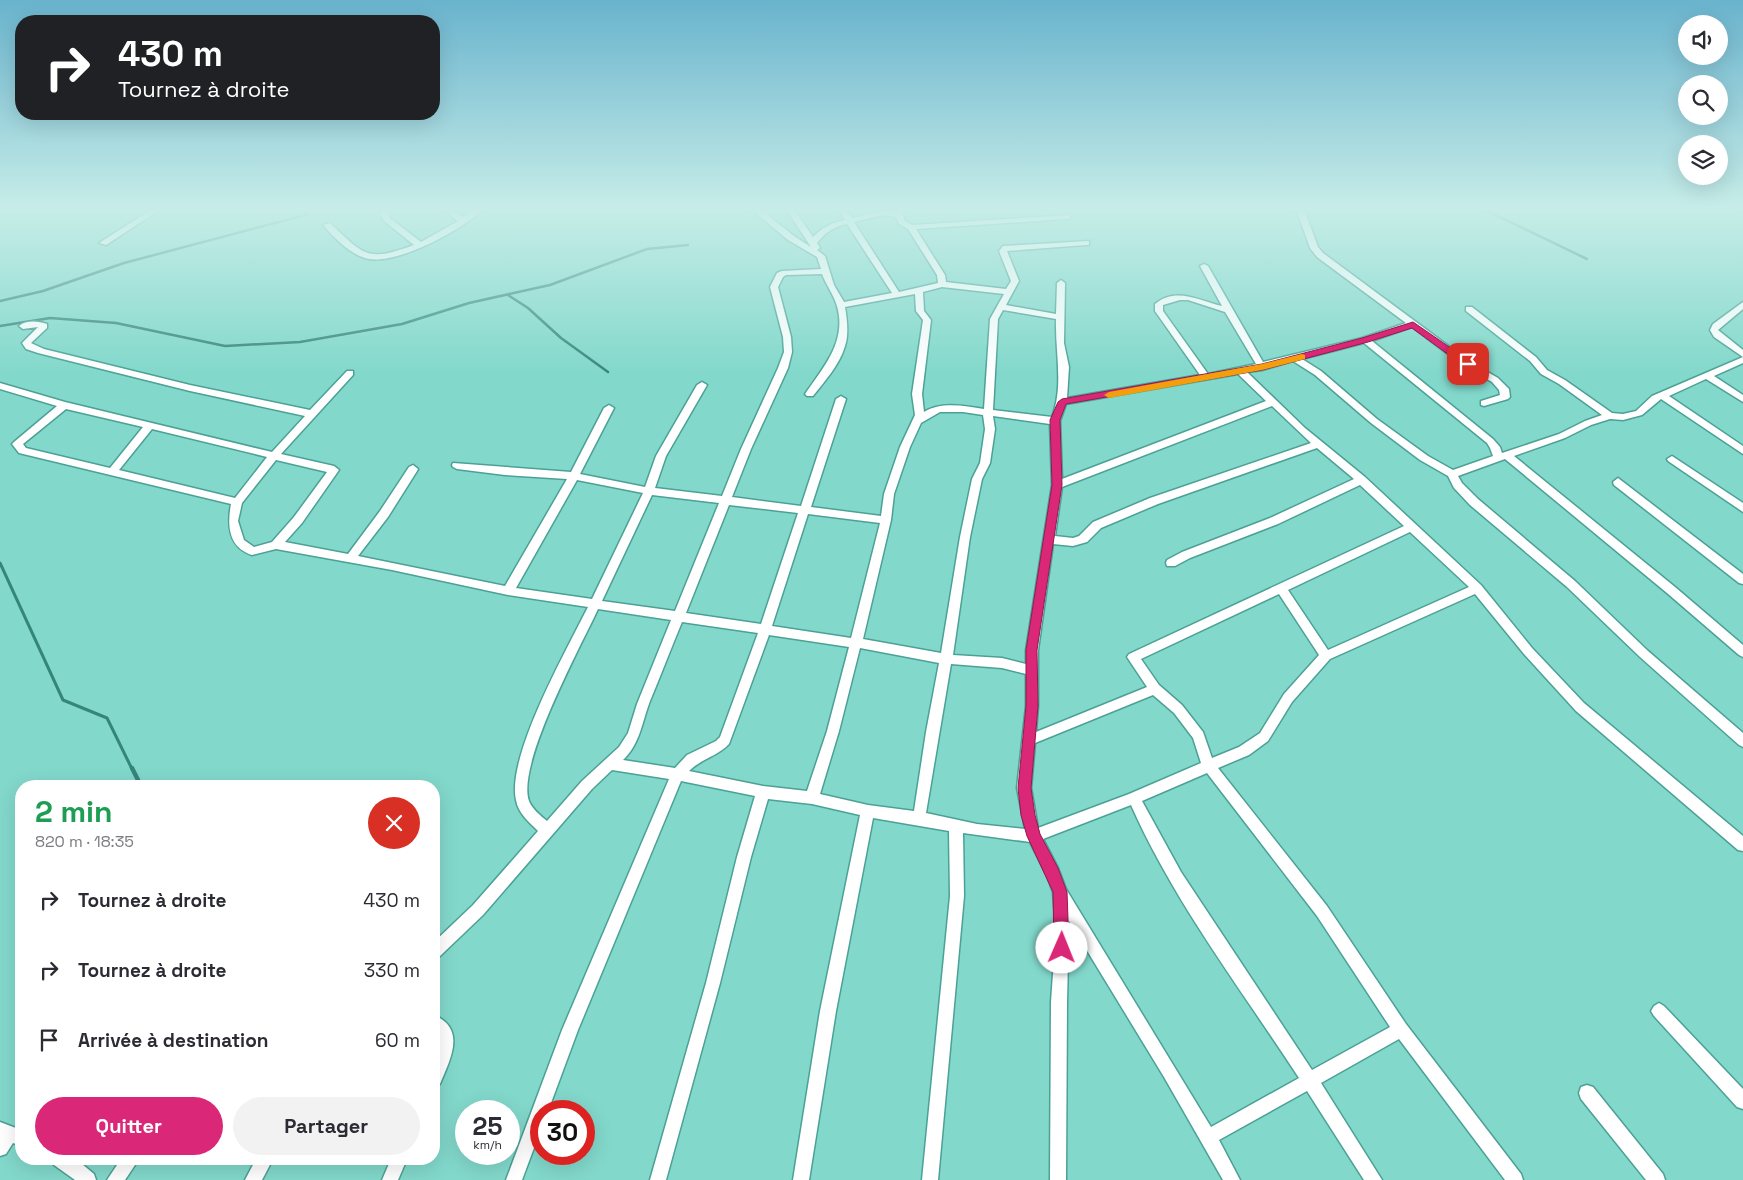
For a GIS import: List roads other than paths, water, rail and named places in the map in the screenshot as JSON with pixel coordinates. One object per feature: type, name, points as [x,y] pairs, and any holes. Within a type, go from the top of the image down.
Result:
[{"type":"street","points":[[810,394],[825,375],[841,346],[841,305],[824,264]]},
{"type":"street","points":[[877,264],[898,295]]},
{"type":"street","points":[[934,264],[941,275],[942,284]]},
{"type":"street","points":[[918,818],[965,537],[977,479],[985,463],[990,429],[988,413],[994,318],[1014,281],[1014,274],[1007,264]]},
{"type":"street","points":[[1332,264],[1468,364],[1495,380],[1504,389],[1505,397],[1484,403]]},
{"type":"street","points":[[1204,266],[1262,367]]},
{"type":"street","points":[[440,946],[500,886],[587,785],[624,750],[634,735],[643,704],[746,449],[783,368],[788,352],[787,337],[774,287],[780,275],[785,273],[826,271]]},
{"type":"street","points":[[1061,283],[1060,343],[1064,357],[1062,402],[1055,420],[1057,485],[1032,650],[1032,706],[1024,788],[1028,815],[1034,836],[1053,873],[1060,892],[1209,1137],[1232,1180]]},
{"type":"street","points":[[841,305],[919,291],[942,284],[1008,292]]},
{"type":"street","points":[[812,798],[833,731],[856,643],[886,520],[889,494],[905,447],[919,420],[917,394],[927,320],[920,311],[919,291]]},
{"type":"street","points":[[1205,376],[1159,312],[1159,304],[1168,300],[1186,297],[1199,300],[1215,309],[1228,310]]},
{"type":"street","points":[[1743,305],[1716,326],[1714,330],[1717,335],[1743,354]]},
{"type":"street","points":[[1000,307],[1061,317]]},
{"type":"street","points":[[1469,309],[1534,359],[1544,372],[1562,382],[1610,416]]},
{"type":"street","points":[[1732,315],[1743,319]]},
{"type":"street","points":[[23,326],[38,324],[44,326],[26,343],[29,347],[42,351],[190,388],[312,414]]},
{"type":"street","points":[[1062,402],[1262,367],[1365,340],[1413,324]]},
{"type":"street","points":[[1365,340],[1407,376],[1417,381],[1490,441],[1502,457],[1672,590],[1743,652]]},
{"type":"street","points":[[1296,358],[1318,373],[1374,421],[1424,458],[1452,474],[1458,485],[1474,502],[1571,584],[1644,654],[1743,741]]},
{"type":"street","points":[[1452,474],[1570,433],[1588,423],[1610,416],[1623,417],[1639,413],[1655,398],[1743,360]]},
{"type":"street","points":[[1251,369],[1251,380]]},
{"type":"street","points":[[1240,371],[1302,430],[1361,480],[1477,588],[1528,650],[1580,707],[1743,845]]},
{"type":"street","points":[[350,373],[275,454],[237,502],[233,521],[239,542],[252,551],[276,545],[392,566],[508,591],[856,643],[946,659],[1002,663],[1031,670]]},
{"type":"street","points":[[1707,376],[1743,399]]},
{"type":"street","points":[[547,830],[533,817],[522,800],[524,767],[533,734],[649,491],[661,456],[702,385]]},
{"type":"street","points":[[0,386],[64,405],[275,454],[334,470],[298,520],[276,545]]},
{"type":"street","points":[[1661,395],[1743,450]]},
{"type":"street","points":[[514,1180],[570,1030],[677,774],[692,758],[726,740],[806,509],[841,399]]},
{"type":"street","points":[[1057,485],[1274,402]]},
{"type":"street","points":[[64,405],[17,444],[22,450],[237,502]]},
{"type":"street","points":[[508,591],[574,476],[608,408]]},
{"type":"street","points":[[919,420],[934,410],[940,409],[963,409],[1055,420]]},
{"type":"street","points":[[113,471],[150,425]]},
{"type":"street","points":[[1049,540],[1073,542],[1083,539],[1097,525],[1147,504],[1318,444]]},
{"type":"street","points":[[1672,459],[1743,508]]},
{"type":"street","points":[[457,465],[505,472],[574,476],[649,491],[886,520]]},
{"type":"street","points":[[350,559],[384,514],[414,469]]},
{"type":"street","points":[[1172,563],[1186,555],[1274,521],[1361,480]]},
{"type":"street","points":[[1618,482],[1743,580]]},
{"type":"street","points":[[1412,527],[1133,657],[1155,689],[1178,709],[1199,736],[1208,765],[1322,911],[1401,1029],[1515,1180]]},
{"type":"street","points":[[1280,587],[1326,656]]},
{"type":"street","points":[[610,764],[677,774],[763,792],[812,798],[868,811],[918,818],[977,830],[1034,836],[1134,798],[1244,751],[1264,737],[1288,698],[1326,656],[1477,588]]},
{"type":"street","points":[[1028,740],[1155,689]]},
{"type":"street","points":[[658,1180],[713,983],[744,857],[763,792]]},
{"type":"street","points":[[1134,798],[1146,827],[1195,905],[1311,1079],[1374,1180]]},
{"type":"street","points":[[801,1180],[828,1011],[868,811]]},
{"type":"street","points":[[930,1180],[957,896],[956,826]]},
{"type":"street","points":[[1058,1180],[1059,1002],[1062,930],[1060,892]]},
{"type":"street","points":[[1659,1010],[1743,1101]]},
{"type":"street","points":[[440,1028],[444,1031],[447,1043],[440,1062]]},
{"type":"street","points":[[1209,1137],[1401,1029]]},
{"type":"street","points":[[1587,1093],[1657,1180]]},
{"type":"street","points":[[0,1148],[10,1134]]},
{"type":"street","points":[[70,1165],[88,1180]]},
{"type":"street","points":[[115,1180],[126,1165]]},
{"type":"street","points":[[253,1180],[262,1165]]},
{"type":"street","points":[[390,1180],[397,1165]]},
{"type":"waterway","points":[[0,301],[43,291],[121,264]]},
{"type":"waterway","points":[[0,326],[50,318],[116,323],[225,346],[300,342],[402,324],[469,303],[550,285],[606,264]]},
{"type":"waterway","points":[[508,295],[528,308],[561,338],[608,372]]},
{"type":"waterway","points":[[0,563],[63,700],[107,718],[132,769]]},
{"type":"waterway","points":[[132,768],[138,780]]}]
